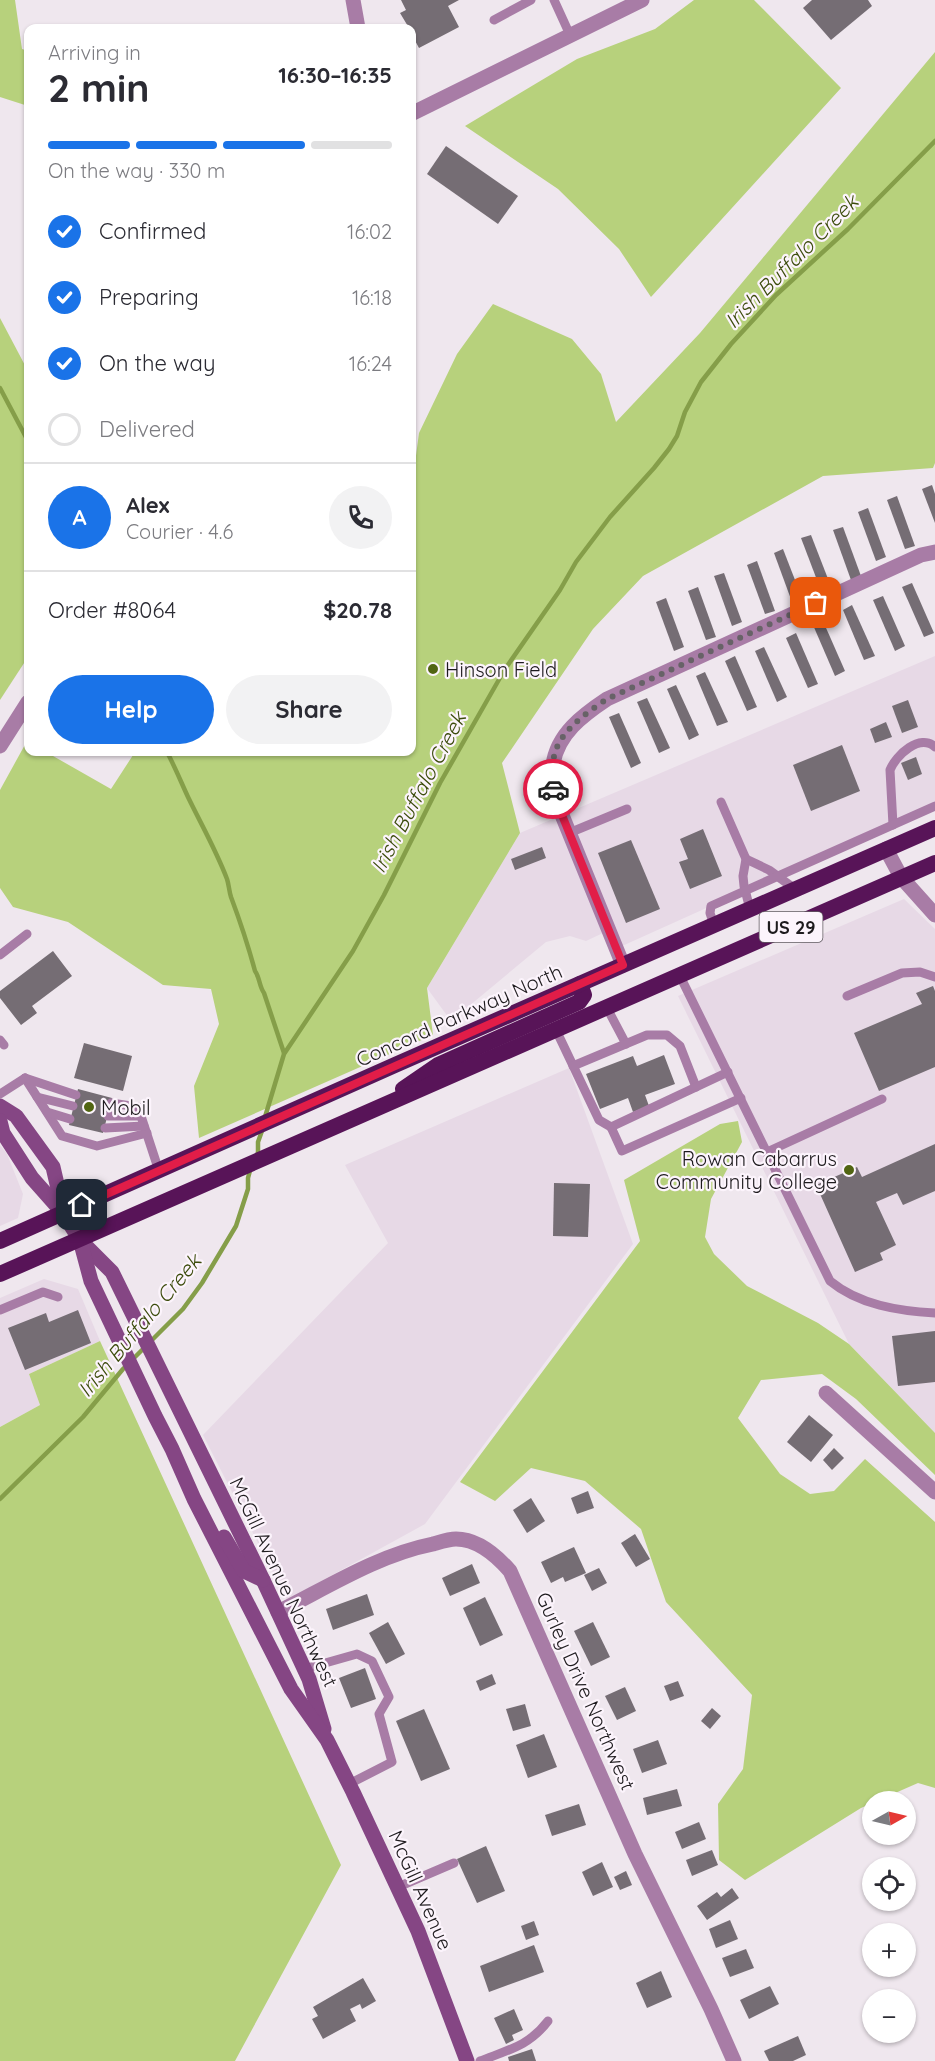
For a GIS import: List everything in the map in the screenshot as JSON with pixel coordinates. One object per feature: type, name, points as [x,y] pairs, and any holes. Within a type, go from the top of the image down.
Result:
[{"type":"highway","name":"Concord Parkway North","points":[[0,1241],[935,828]]},
{"type":"highway","name":"US 29","points":[[0,1274],[935,863]]},
{"type":"highway","points":[[370,1112],[438,1065],[579,1002],[584,994],[580,984]]},
{"type":"main road","points":[[0,1106],[16,1116],[53,1167],[63,1213]]},
{"type":"main road","points":[[1,1129],[32,1178],[63,1213]]},
{"type":"main road","name":"McGill Avenue Northwest","points":[[63,1213],[80,1240],[112,1272],[309,1679],[327,1740]]},
{"type":"main road","name":"McGill Avenue Northwest","points":[[80,1240],[92,1281],[194,1499],[291,1689],[327,1740]]},
{"type":"main road","points":[[172,1449],[244,1571],[263,1580]]},
{"type":"main road","name":"McGill Avenue","points":[[327,1740],[422,1940],[467,2061]]},
{"type":"street","points":[[353,0],[357,24]]},
{"type":"street","points":[[416,112],[642,0]]},
{"type":"street","points":[[623,965],[553,793],[556,748],[569,729],[585,714],[607,699],[921,555],[935,552]]},
{"type":"street","points":[[0,746],[24,708]]},
{"type":"street","points":[[889,848],[901,877],[935,915]]},
{"type":"street","points":[[826,1393],[935,1491]]},
{"type":"street","name":"Gurley Drive Northwest","points":[[278,1612],[380,1560],[411,1548],[455,1539],[486,1548],[499,1558],[510,1571],[635,1854],[711,2008],[734,2061]]},
{"type":"lane","points":[[494,20],[531,0]]},
{"type":"lane","points":[[554,0],[570,35]]},
{"type":"lane","points":[[889,848],[890,770],[893,761],[922,742],[928,742],[935,747]]},
{"type":"lane","points":[[721,802],[746,859],[743,876],[750,909]]},
{"type":"lane","points":[[714,925],[710,913],[711,906],[935,806]]},
{"type":"lane","points":[[569,833],[627,809]]},
{"type":"lane","points":[[746,859],[778,876],[795,890]]},
{"type":"lane","points":[[0,955],[27,933]]},
{"type":"lane","points":[[847,996],[902,973],[920,972],[935,977]]},
{"type":"lane","points":[[680,976],[830,1281],[841,1290],[876,1305],[913,1312],[935,1313]]},
{"type":"lane","points":[[607,1008],[626,1044]]},
{"type":"lane","points":[[556,1030],[599,1120],[611,1127],[622,1151],[741,1098]]},
{"type":"lane","points":[[573,1066],[647,1035],[667,1035],[680,1046],[696,1087]]},
{"type":"lane","points":[[611,1127],[728,1072]]},
{"type":"lane","points":[[0,1094],[25,1078]]},
{"type":"lane","points":[[25,1078],[76,1095]]},
{"type":"lane","points":[[25,1078],[62,1136],[97,1146],[145,1130]]},
{"type":"lane","points":[[37,1097],[74,1106]]},
{"type":"lane","points":[[767,1152],[882,1099]]},
{"type":"lane","points":[[111,1103],[138,1107],[159,1171]]},
{"type":"lane","points":[[47,1112],[70,1119]]},
{"type":"lane","points":[[108,1116],[141,1116]]},
{"type":"lane","points":[[105,1128],[145,1130]]},
{"type":"lane","points":[[0,1310],[43,1292],[58,1297]]},
{"type":"lane","points":[[304,1669],[357,1654],[372,1661],[389,1697],[379,1714],[392,1762],[349,1784]]},
{"type":"lane","points":[[398,1887],[454,1863]]},
{"type":"lane","points":[[480,2061],[528,2042],[548,2021]]},
{"type":"shaded area","points":[[935,656],[935,805],[611,951],[603,933],[586,941],[570,936],[546,942],[451,1021],[427,988],[520,833]]},
{"type":"shaded area","name":"Rowan Cabarrus Community College","points":[[904,899],[935,929],[935,1433],[849,1344],[678,996]]},
{"type":"shaded area","points":[[569,1068],[633,1244],[425,1524],[287,1600],[203,1435],[388,1243],[345,1165]]},
{"type":"shaded area","points":[[0,1145],[7,1154],[23,1194],[18,1218],[0,1226]]},
{"type":"shaded area","points":[[44,1279],[78,1289],[100,1341],[29,1374],[40,1405],[0,1427],[0,1298]]},
{"type":"green space","points":[[0,0],[15,0],[22,49],[24,50],[24,105],[0,97]]},
{"type":"green space","points":[[694,0],[754,0],[841,88],[651,297],[619,249],[558,189],[465,126],[577,59],[655,29]]},
{"type":"green space","points":[[935,52],[935,463],[933,468],[823,476],[643,576],[593,629],[502,763],[520,833],[427,988],[433,1035],[199,1138],[194,1086],[219,1024],[211,989],[163,985],[68,922],[13,907],[0,888],[0,790],[24,746],[24,756],[53,756],[111,789],[132,756],[416,756],[416,456],[419,433],[457,354],[493,304],[572,339],[601,374],[616,422],[700,333]]},
{"type":"green space","points":[[0,318],[24,363],[24,663],[0,700]]},
{"type":"green space","points":[[738,1121],[742,1142],[711,1199],[705,1237],[714,1254],[747,1286],[818,1323],[849,1344],[935,1433],[935,1475],[856,1399],[822,1374],[761,1380],[738,1418],[780,1474],[810,1494],[834,1491],[865,1459],[935,1522],[935,1788],[918,1783],[900,1791],[862,1791],[862,1808],[745,1880],[719,1860],[718,1804],[743,1769],[752,1695],[666,1602],[641,1529],[585,1481],[531,1468],[495,1501],[460,1482],[640,1241],[624,1180],[720,1124]]},
{"type":"green space","points":[[100,1341],[341,1865],[235,2061],[0,2061],[0,1427],[40,1405],[29,1374]]},
{"type":"building","points":[[401,0],[459,0],[448,6],[459,27],[419,48],[416,42],[416,24],[407,24],[400,13],[406,10]]},
{"type":"building","points":[[812,0],[868,0],[872,6],[831,40],[803,8]]},
{"type":"building","points":[[446,146],[518,196],[498,224],[427,174]]},
{"type":"building","points":[[932,485],[935,494],[935,523],[922,489]]},
{"type":"building","points":[[897,496],[915,546],[905,549],[887,500]]},
{"type":"building","points":[[868,508],[886,557],[876,561],[858,512]]},
{"type":"building","points":[[843,527],[861,576],[851,580],[833,530]]},
{"type":"building","points":[[811,535],[830,584],[820,588],[801,538]]},
{"type":"building","points":[[783,549],[802,598],[792,602],[774,553]]},
{"type":"building","points":[[757,561],[775,611],[765,614],[747,565]]},
{"type":"building","points":[[724,573],[742,622],[732,626],[714,576]]},
{"type":"building","points":[[912,583],[934,633],[924,637],[902,587]]},
{"type":"building","points":[[698,587],[716,637],[706,640],[688,591]]},
{"type":"building","points":[[883,596],[905,646],[895,651],[873,600]]},
{"type":"building","points":[[666,598],[684,647],[674,651],[656,602]]},
{"type":"building","points":[[852,605],[875,656],[864,660],[843,610]]},
{"type":"building","points":[[823,621],[845,671],[835,676],[813,625]]},
{"type":"building","points":[[796,633],[818,684],[808,688],[786,638]]},
{"type":"building","points":[[764,647],[787,697],[777,702],[755,651]]},
{"type":"building","points":[[735,656],[757,707],[747,711],[725,661]]},
{"type":"building","points":[[705,672],[728,722],[717,726],[696,676]]},
{"type":"building","points":[[676,685],[699,735],[689,740],[667,689]]},
{"type":"building","points":[[647,698],[670,748],[659,753],[637,702]]},
{"type":"building","points":[[908,700],[918,727],[902,733],[892,706]]},
{"type":"building","points":[[619,713],[641,763],[631,768],[609,717]]},
{"type":"building","points":[[886,722],[892,737],[875,743],[870,729]]},
{"type":"building","points":[[842,745],[860,791],[811,811],[793,765]]},
{"type":"building","points":[[916,757],[922,774],[908,780],[901,763]]},
{"type":"building","points":[[703,829],[722,876],[690,889],[679,862],[688,859],[680,839]]},
{"type":"building","points":[[631,840],[660,909],[626,923],[598,853]]},
{"type":"building","points":[[542,847],[546,858],[515,870],[511,859]]},
{"type":"building","points":[[53,951],[72,976],[32,1006],[37,1013],[21,1025],[0,998],[0,991]]},
{"type":"building","points":[[933,986],[935,991],[935,1067],[879,1091],[854,1033],[922,1004],[916,993]]},
{"type":"building","points":[[84,1043],[132,1056],[123,1091],[74,1078]]},
{"type":"building","points":[[664,1055],[675,1084],[645,1095],[649,1106],[633,1112],[628,1098],[600,1109],[586,1074],[633,1056],[637,1066]]},
{"type":"building","points":[[78,1089],[112,1098],[103,1133],[69,1125]]},
{"type":"building","points":[[935,1144],[935,1191],[903,1205],[897,1193],[876,1202],[896,1245],[880,1253],[883,1260],[855,1272],[816,1185],[857,1167],[862,1177]]},
{"type":"building","points":[[554,1183],[590,1184],[588,1237],[553,1236]]},
{"type":"building","points":[[78,1310],[91,1343],[25,1370],[8,1328],[46,1313],[49,1322]]},
{"type":"building","points":[[935,1331],[935,1382],[898,1386],[892,1336]]},
{"type":"building","points":[[809,1415],[833,1435],[811,1462],[787,1442]]},
{"type":"building","points":[[834,1448],[844,1458],[832,1470],[823,1460]]},
{"type":"building","points":[[588,1491],[594,1508],[577,1514],[571,1498]]},
{"type":"building","points":[[531,1498],[545,1521],[527,1533],[513,1510]]},
{"type":"building","points":[[635,1534],[650,1559],[636,1567],[621,1543]]},
{"type":"building","points":[[574,1547],[586,1573],[565,1582],[563,1577],[551,1583],[541,1562]]},
{"type":"building","points":[[472,1564],[480,1583],[450,1596],[442,1578]]},
{"type":"building","points":[[599,1568],[607,1583],[592,1591],[584,1575]]},
{"type":"building","points":[[367,1594],[374,1615],[333,1630],[326,1609]]},
{"type":"building","points":[[485,1597],[503,1635],[480,1646],[463,1608]]},
{"type":"building","points":[[388,1622],[405,1654],[386,1664],[369,1633]]},
{"type":"building","points":[[593,1622],[610,1657],[591,1666],[574,1631]]},
{"type":"building","points":[[365,1668],[376,1699],[351,1708],[339,1678]]},
{"type":"building","points":[[492,1674],[496,1684],[480,1691],[476,1681]]},
{"type":"building","points":[[678,1681],[684,1696],[670,1701],[664,1686]]},
{"type":"building","points":[[625,1687],[636,1711],[617,1720],[605,1696]]},
{"type":"building","points":[[525,1704],[531,1726],[513,1731],[506,1709]]},
{"type":"building","points":[[712,1708],[721,1716],[710,1729],[701,1721]]},
{"type":"building","points":[[424,1709],[450,1769],[421,1781],[396,1721]]},
{"type":"building","points":[[544,1734],[557,1767],[528,1778],[516,1745]]},
{"type":"building","points":[[658,1740],[667,1764],[642,1773],[633,1749]]},
{"type":"building","points":[[677,1789],[682,1806],[647,1815],[643,1798]]},
{"type":"building","points":[[579,1804],[586,1825],[552,1836],[545,1815]]},
{"type":"building","points":[[699,1822],[706,1839],[682,1849],[675,1832]]},
{"type":"building","points":[[486,1846],[505,1891],[477,1903],[457,1859]]},
{"type":"building","points":[[712,1850],[718,1865],[692,1876],[686,1860]]},
{"type":"building","points":[[602,1862],[613,1887],[593,1896],[582,1872]]},
{"type":"building","points":[[626,1871],[632,1885],[620,1890],[614,1877]]},
{"type":"building","points":[[732,1888],[739,1898],[707,1920],[697,1906],[717,1892],[721,1897]]},
{"type":"building","points":[[730,1920],[738,1939],[716,1948],[709,1929]]},
{"type":"building","points":[[534,1921],[539,1935],[526,1940],[521,1926]]},
{"type":"building","points":[[534,1945],[544,1972],[489,1992],[480,1966]]},
{"type":"building","points":[[746,1949],[754,1968],[730,1977],[722,1958]]},
{"type":"building","points":[[661,1971],[672,1997],[647,2008],[636,1983]]},
{"type":"building","points":[[363,1978],[376,2001],[362,2009],[360,2004],[350,2009],[356,2021],[323,2039],[312,2019],[318,2016],[313,2007]]},
{"type":"building","points":[[770,1986],[779,2004],[749,2019],[740,2000]]},
{"type":"building","points":[[514,2009],[523,2030],[512,2035],[514,2040],[506,2044],[494,2018]]},
{"type":"building","points":[[798,2036],[806,2055],[793,2061],[769,2061],[764,2051]]},
{"type":"building","points":[[532,2049],[536,2061],[509,2061],[508,2057]]},
{"type":"waterway","name":"Irish Buffalo Creek","points":[[265,1117],[284,1054],[353,951],[440,783],[505,669],[560,590],[576,562],[610,517],[669,449],[701,382],[731,344],[776,295],[848,229],[935,141]]},
{"type":"waterway","points":[[0,388],[24,433]]},
{"type":"waterway","points":[[169,756],[227,879],[255,971],[284,1053]]},
{"type":"waterway","name":"Irish Buffalo Creek","points":[[255,1157],[258,1153],[258,1142],[263,1128]]},
{"type":"waterway","name":"Irish Buffalo Creek","points":[[0,1499],[83,1417],[123,1369],[183,1309],[202,1283],[236,1226],[248,1189],[251,1167]]},
{"type":"way so far","points":[[553,789],[556,748],[569,729],[585,714],[607,699],[816,603]]},
{"type":"place","name":"Hinson Field","points":[[433,669]]},
{"type":"place","name":"Mobil","points":[[89,1107]]},
{"type":"place","name":"Rowan Cabarrus Community College","points":[[849,1170]]},
{"type":"route","points":[[82,1205],[623,965],[582,867],[553,789]]}]
